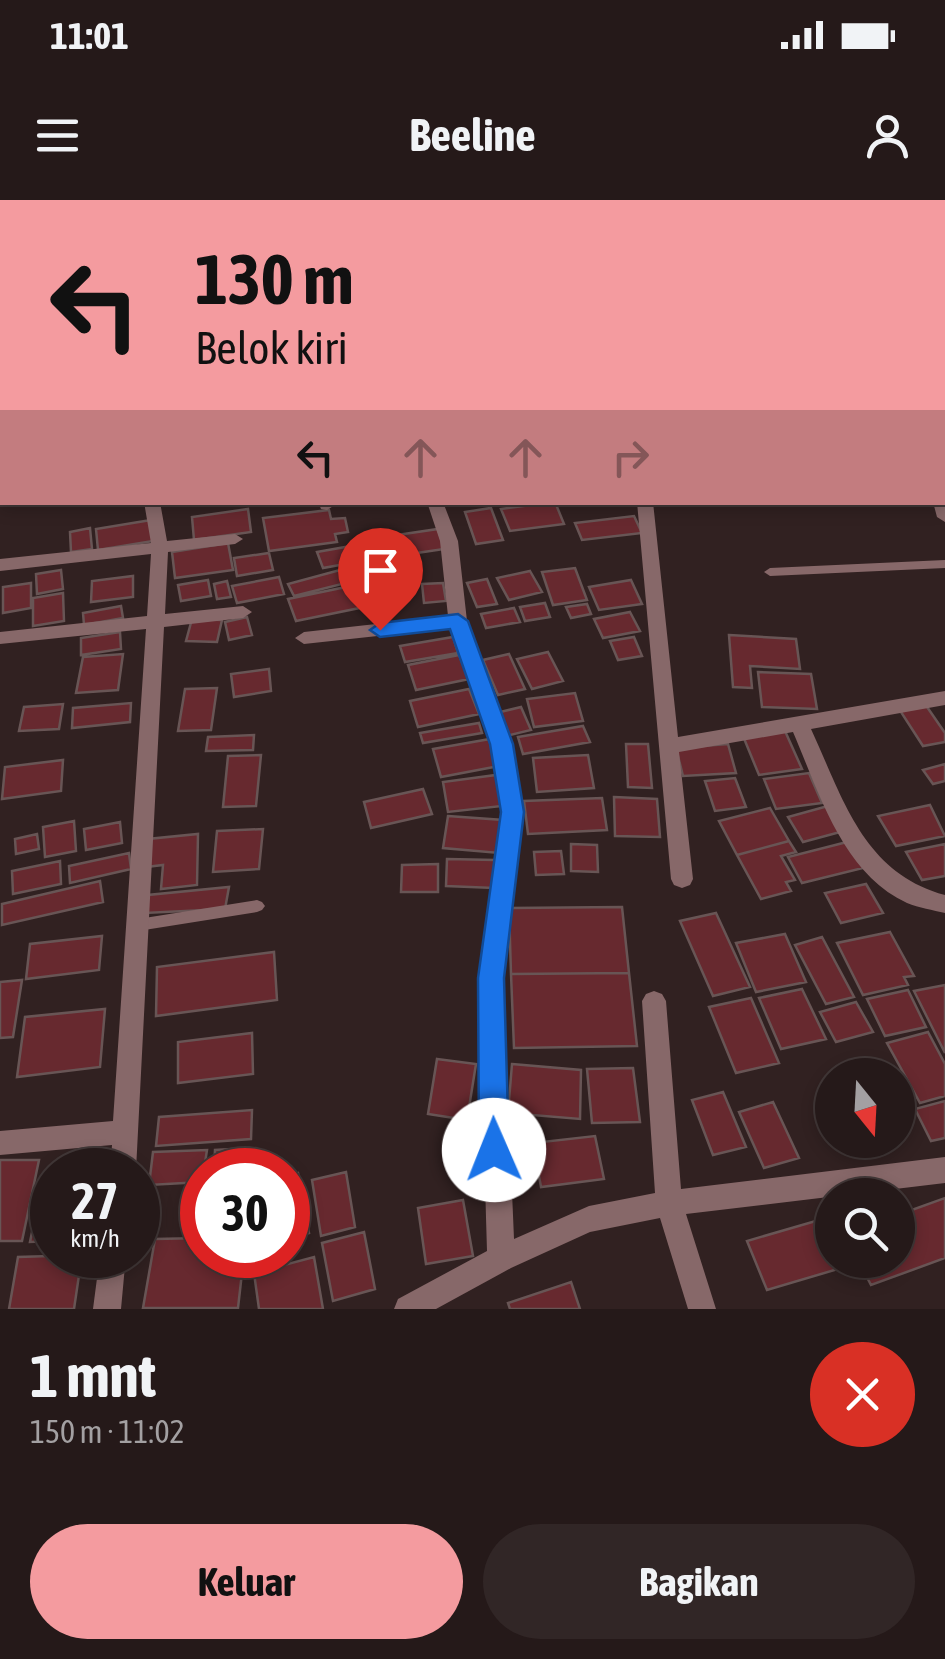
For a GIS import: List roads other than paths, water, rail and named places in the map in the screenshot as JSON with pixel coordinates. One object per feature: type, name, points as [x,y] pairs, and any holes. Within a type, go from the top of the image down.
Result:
[{"type":"street","points":[[125,1148],[160,547],[153,505]]},
{"type":"street","points":[[437,505],[449,541],[458,621],[501,744],[512,812],[491,978],[501,1258]]},
{"type":"street","points":[[645,505],[682,879]]},
{"type":"street","points":[[0,565],[235,540]]},
{"type":"street","points":[[0,638],[156,618],[244,612]]},
{"type":"street","points":[[304,638],[458,621]]},
{"type":"street","points":[[670,746],[945,698]]},
{"type":"street","points":[[799,724],[860,852],[877,875],[908,896],[945,904]]},
{"type":"street","points":[[654,1002],[669,1203],[702,1309]]},
{"type":"street","points":[[0,1143],[127,1132]]},
{"type":"street","points":[[408,1309],[439,1302],[501,1258],[589,1218],[669,1203],[945,1170]]},
{"type":"street","points":[[108,1309],[111,1278]]},
{"type":"lane","points":[[770,572],[945,564]]},
{"type":"lane","points":[[138,925],[257,906]]}]
